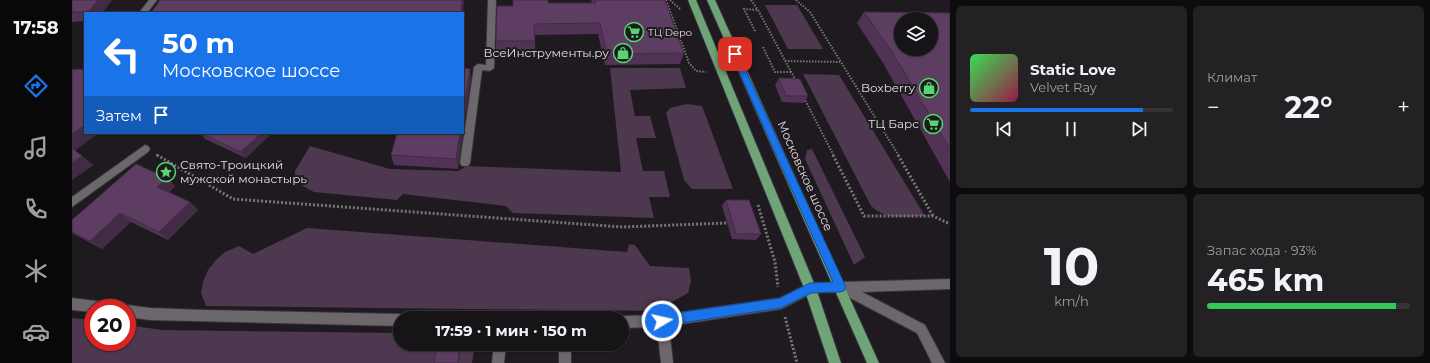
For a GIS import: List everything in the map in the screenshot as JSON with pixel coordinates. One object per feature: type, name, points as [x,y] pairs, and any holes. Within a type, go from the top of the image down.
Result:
[{"type":"main road","points":[[692,0],[810,288],[835,363]]},
{"type":"main road","name":"Московское шоссе","points":[[711,0],[873,363]]},
{"type":"main road","points":[[810,288],[840,287]]},
{"type":"street","points":[[144,12],[153,0]]},
{"type":"street","points":[[465,163],[478,67],[490,68],[492,0]]},
{"type":"street","points":[[72,203],[145,149]]},
{"type":"street","points":[[840,287],[950,284]]},
{"type":"street","points":[[840,287],[921,329],[939,363]]},
{"type":"street","points":[[629,322],[662,321],[781,303],[810,288]]},
{"type":"street","points":[[72,304],[84,306]]},
{"type":"street","points":[[136,312],[203,316],[393,320]]},
{"type":"street","points":[[662,321],[667,363]]},
{"type":"street","points":[[498,363],[499,351]]},
{"type":"street","points":[[565,351],[565,363]]},
{"type":"path","points":[[666,0],[689,63],[696,71],[707,72]]},
{"type":"path","points":[[670,0],[683,12]]},
{"type":"path","points":[[751,0],[758,10],[798,86]]},
{"type":"path","points":[[796,0],[810,12],[913,179],[933,216]]},
{"type":"path","points":[[755,31],[744,10],[758,10]]},
{"type":"path","points":[[763,46],[775,72],[791,72]]},
{"type":"path","points":[[785,61],[841,62]]},
{"type":"path","points":[[801,92],[864,216],[933,216],[950,224]]},
{"type":"path","points":[[145,149],[233,199],[622,227],[727,223]]},
{"type":"path","points":[[757,202],[775,262],[781,303],[797,363]]},
{"type":"shaded area","points":[[765,5],[797,5],[823,49],[788,49]]},
{"type":"shaded area","points":[[610,68],[680,68],[686,88],[630,90],[635,116],[650,116],[656,138],[636,138],[643,171],[664,171],[670,197],[649,197],[654,218],[513,213],[506,206],[403,194],[397,200],[314,192],[299,184],[295,178],[295,171],[310,146],[390,169],[458,171],[467,166],[621,172]]},
{"type":"shaded area","points":[[803,74],[839,75],[925,216],[890,216],[877,211],[871,206]]},
{"type":"shaded area","points":[[686,104],[702,106],[733,189],[692,189],[684,180],[666,113],[670,108]]},
{"type":"shaded area","points":[[812,149],[865,257],[854,265],[805,159],[807,150]]},
{"type":"shaded area","points":[[307,228],[627,252],[629,244],[635,245],[650,266],[689,268],[691,281],[688,293],[656,311],[206,306],[201,293],[203,282],[208,270],[225,252],[239,246],[253,254]]},
{"type":"shaded area","points":[[72,318],[84,319],[84,351],[136,351],[136,326],[162,330],[393,333],[393,351],[474,351],[472,363],[72,363]]},
{"type":"building","points":[[72,0],[98,0],[88,12],[72,12]]},
{"type":"building","points":[[160,0],[462,0],[461,12],[152,12]]},
{"type":"building","points":[[513,0],[548,0],[548,3],[596,3],[595,0],[665,0],[684,53],[607,54],[600,23],[534,24],[535,41],[496,41],[497,6],[513,6]]},
{"type":"building","points":[[864,12],[894,12],[894,55],[892,52]]},
{"type":"building","points":[[938,13],[950,13],[950,149],[894,56],[938,56]]},
{"type":"building","points":[[464,68],[470,69],[464,107]]},
{"type":"building","points":[[80,69],[84,71],[84,126],[72,134],[72,70]]},
{"type":"building","points":[[779,78],[800,79],[808,96],[786,96]]},
{"type":"building","points":[[202,134],[260,134],[241,152]]},
{"type":"building","points":[[397,134],[460,134],[456,159],[391,155]]},
{"type":"building","points":[[72,148],[82,156],[72,163]]},
{"type":"building","points":[[136,164],[167,178],[157,187],[190,202],[159,232],[120,213],[90,241],[72,232],[72,220]]},
{"type":"building","points":[[726,200],[749,200],[761,234],[736,234]]},
{"type":"building","points":[[436,351],[459,351],[458,363],[434,363]]},
{"type":"place","name":"ТЦ Depo","points":[[634,32]]},
{"type":"place","name":"ВсеИнструменты.ру","points":[[623,53]]},
{"type":"place","name":"Boxberry","points":[[929,88]]},
{"type":"place","name":"ТЦ Барс","points":[[933,124]]},
{"type":"place","name":"Свято-Троицкий мужской монастырь","points":[[166,172]]},
{"type":"route","points":[[662,321],[781,303],[810,288],[840,287],[735,54]]}]
